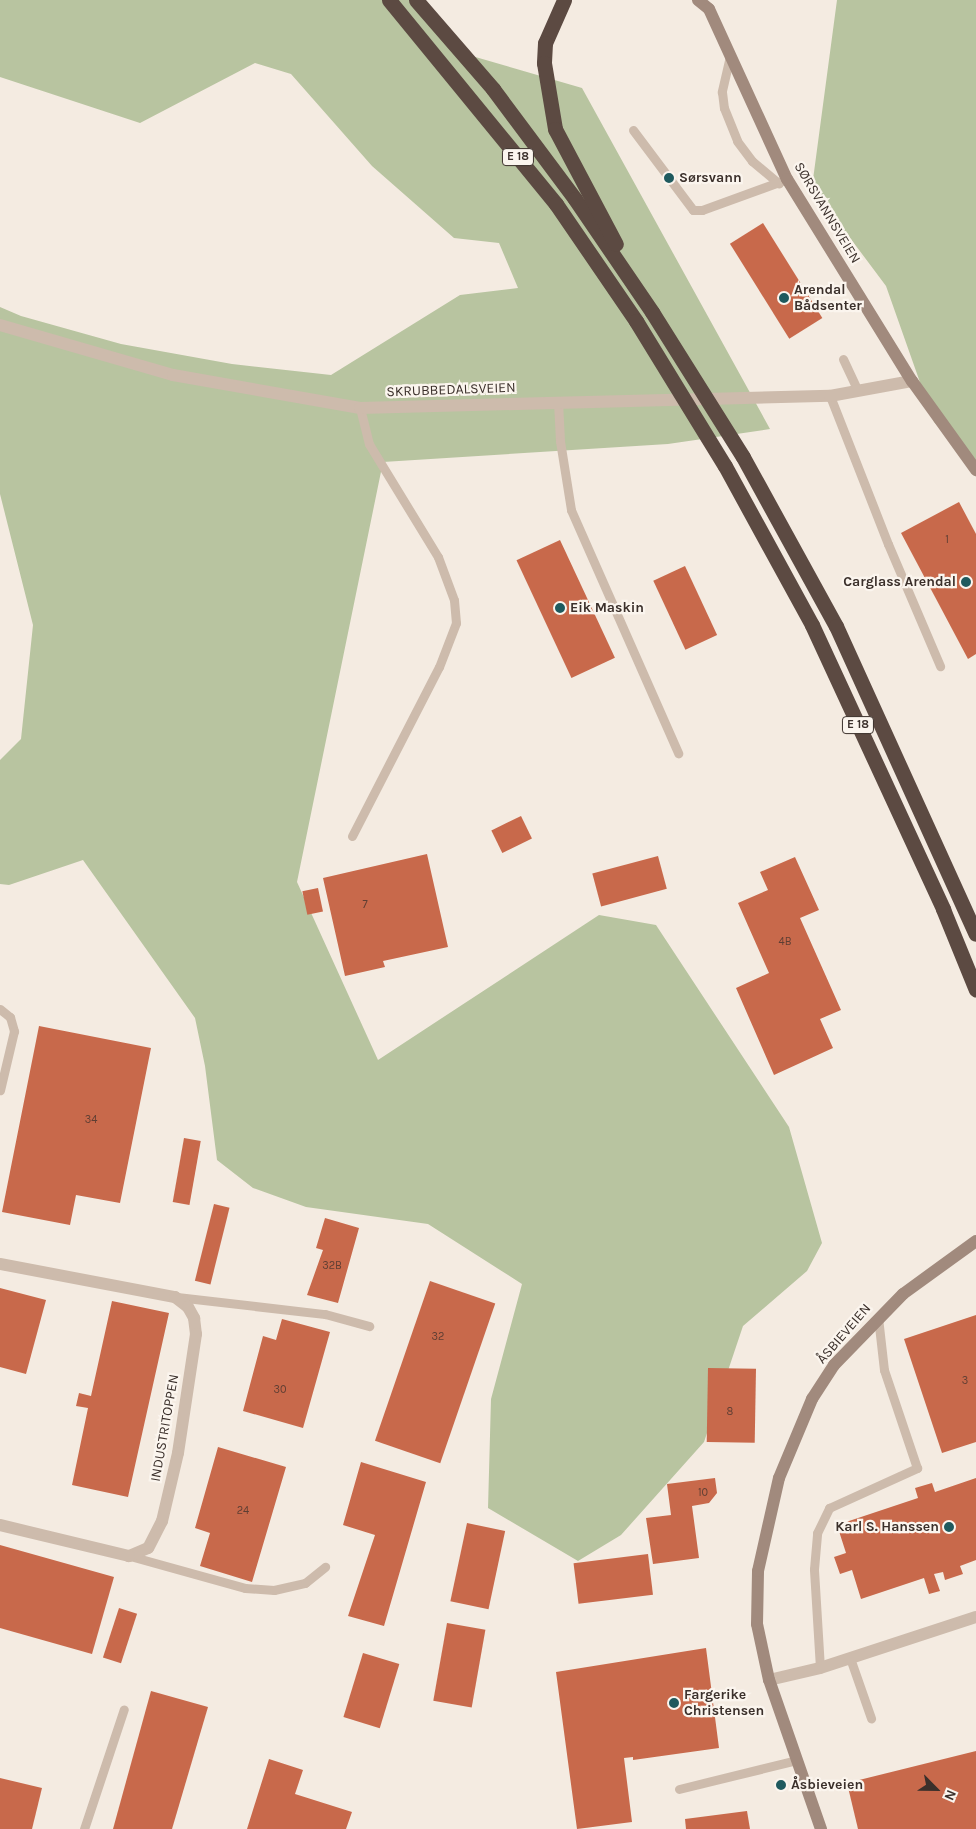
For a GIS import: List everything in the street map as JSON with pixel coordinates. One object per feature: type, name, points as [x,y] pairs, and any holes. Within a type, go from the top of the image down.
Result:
[{"type":"highway","name":"E 18","points":[[390,0],[556,204],[636,321],[725,466],[812,625],[943,909],[976,990]]},
{"type":"highway","name":"E 18","points":[[416,0],[493,89],[575,199],[652,312],[744,457],[836,626],[976,934]]},
{"type":"highway","name":"E 18","points":[[564,0],[545,43],[544,62],[554,129],[652,312]]},
{"type":"street","name":"SØRSVANNSVEIEN","points":[[698,0],[710,4],[783,181],[912,381],[976,470]]},
{"type":"street","name":"SKRUBBEDALSVEIEN","points":[[0,325],[173,375],[360,408],[830,396],[912,381]]},
{"type":"street","name":"ÅSBIEVEIEN","points":[[821,1829],[769,1680],[756,1624],[758,1571],[779,1478],[812,1399],[834,1365],[878,1317],[903,1294],[976,1241]]},
{"type":"street","points":[[0,1264],[175,1297]]},
{"type":"street","name":"INDUSTRITOPPEN","points":[[129,1556],[148,1548],[156,1536],[178,1453],[196,1334],[194,1318],[188,1307],[175,1297]]},
{"type":"street","points":[[0,1525],[129,1556]]},
{"type":"street","points":[[769,1680],[820,1668],[976,1617]]},
{"type":"lane","points":[[730,56],[722,92],[724,108],[737,141],[747,154],[783,181]]},
{"type":"lane","points":[[633,130],[693,210],[702,210],[783,181]]},
{"type":"lane","points":[[843,359],[858,391]]},
{"type":"lane","points":[[830,396],[888,544],[940,666]]},
{"type":"lane","points":[[558,402],[560,441],[571,510],[678,753]]},
{"type":"lane","points":[[352,836],[440,667],[456,623],[454,600],[438,557],[369,444],[360,408]]},
{"type":"lane","points":[[0,1009],[10,1017],[14,1031],[0,1090]]},
{"type":"lane","points":[[175,1297],[325,1314],[369,1326]]},
{"type":"lane","points":[[820,1668],[814,1570],[817,1533],[829,1508],[916,1468],[884,1370],[878,1317]]},
{"type":"lane","points":[[129,1556],[245,1588],[264,1589],[305,1583],[324,1567]]},
{"type":"lane","points":[[850,1658],[871,1718]]},
{"type":"lane","points":[[84,1829],[124,1709]]},
{"type":"lane","points":[[679,1789],[798,1760]]},
{"type":"green space","points":[[0,0],[424,0],[472,56],[582,88],[770,429],[668,444],[383,462],[297,882],[378,1060],[599,915],[656,925],[789,1127],[822,1243],[807,1271],[743,1326],[704,1442],[621,1535],[578,1561],[488,1508],[491,1399],[522,1284],[428,1224],[306,1207],[253,1188],[217,1160],[205,1066],[195,1018],[83,860],[9,885],[0,884],[0,760],[21,739],[33,625],[0,494],[0,307],[21,316],[121,344],[232,364],[331,375],[460,295],[518,288],[499,243],[454,238],[372,166],[291,74],[255,63],[140,123],[0,77]]},
{"type":"green space","points":[[837,0],[976,0],[976,466],[934,422],[886,286],[812,187]]},
{"type":"building","points":[[763,223],[822,318],[789,339],[730,244]]},
{"type":"building","points":[[959,502],[976,534],[976,654],[968,659],[901,533]]},
{"type":"building","points":[[560,540],[615,658],[571,678],[516,560]]},
{"type":"building","points":[[685,566],[717,635],[685,650],[653,581]]},
{"type":"building","points":[[521,816],[532,838],[502,853],[491,830]]},
{"type":"building","points":[[427,854],[448,947],[383,961],[385,967],[345,976],[323,878]]},
{"type":"building","points":[[658,856],[667,889],[601,906],[592,874]]},
{"type":"building","points":[[795,857],[819,910],[800,918],[841,1010],[820,1019],[833,1048],[774,1075],[736,988],[769,973],[738,903],[768,890],[760,872]]},
{"type":"building","points":[[318,888],[323,911],[307,915],[302,891]]},
{"type":"building","points":[[39,1026],[151,1048],[120,1203],[76,1195],[70,1225],[2,1212]]},
{"type":"building","points":[[184,1138],[201,1141],[189,1205],[173,1202]]},
{"type":"building","points":[[214,1204],[230,1208],[210,1285],[195,1281]]},
{"type":"building","points":[[325,1218],[359,1228],[338,1303],[307,1295],[323,1250],[316,1248]]},
{"type":"building","points":[[430,1281],[495,1303],[440,1463],[375,1441]]},
{"type":"building","points":[[0,1288],[46,1300],[26,1374],[0,1367]]},
{"type":"building","points":[[112,1301],[169,1313],[128,1497],[72,1485],[88,1408],[76,1406],[79,1393],[91,1396]]},
{"type":"building","points":[[976,1315],[976,1442],[942,1453],[904,1339]]},
{"type":"building","points":[[282,1319],[330,1332],[303,1428],[243,1411],[263,1336],[276,1340]]},
{"type":"building","points":[[708,1368],[756,1369],[755,1443],[707,1442]]},
{"type":"building","points":[[218,1447],[286,1467],[252,1582],[200,1566],[210,1533],[195,1528]]},
{"type":"building","points":[[361,1462],[426,1482],[384,1626],[348,1616],[375,1535],[343,1525]]},
{"type":"building","points":[[715,1478],[717,1493],[709,1503],[692,1506],[699,1558],[653,1564],[646,1518],[671,1515],[667,1484]]},
{"type":"building","points":[[976,1478],[976,1560],[960,1566],[963,1574],[945,1580],[943,1572],[934,1574],[940,1591],[929,1594],[924,1578],[861,1599],[852,1570],[840,1574],[834,1557],[846,1553],[837,1525],[918,1498],[915,1488],[932,1483],[935,1492]]},
{"type":"building","points":[[467,1523],[505,1531],[489,1609],[450,1601]]},
{"type":"building","points":[[0,1545],[114,1577],[92,1654],[0,1628]]},
{"type":"building","points":[[648,1554],[653,1595],[579,1604],[574,1563]]},
{"type":"building","points":[[119,1608],[137,1614],[121,1663],[103,1657]]},
{"type":"building","points":[[447,1623],[485,1630],[472,1708],[433,1701]]},
{"type":"building","points":[[706,1648],[719,1748],[633,1760],[633,1757],[624,1758],[632,1822],[577,1829],[556,1672]]},
{"type":"building","points":[[363,1653],[399,1664],[380,1728],[343,1717]]},
{"type":"building","points":[[151,1691],[208,1707],[172,1829],[113,1829]]},
{"type":"building","points":[[976,1751],[976,1829],[858,1829],[847,1783]]},
{"type":"building","points":[[269,1759],[303,1770],[295,1794],[352,1812],[346,1829],[247,1829]]},
{"type":"building","points":[[0,1778],[42,1788],[32,1829],[0,1829]]},
{"type":"building","points":[[747,1811],[750,1829],[686,1829],[685,1819]]},
{"type":"place","name":"Sørsvann","points":[[669,178]]},
{"type":"place","name":"Arendal Bådsenter","points":[[784,298]]},
{"type":"place","name":"Carglass Arendal","points":[[966,582]]},
{"type":"place","name":"Eik Maskin","points":[[560,608]]},
{"type":"place","name":"Karl S. Hanssen","points":[[949,1527]]},
{"type":"place","name":"Fargerike Christensen","points":[[674,1703]]},
{"type":"place","name":"Åsbieveien","points":[[781,1785]]}]
